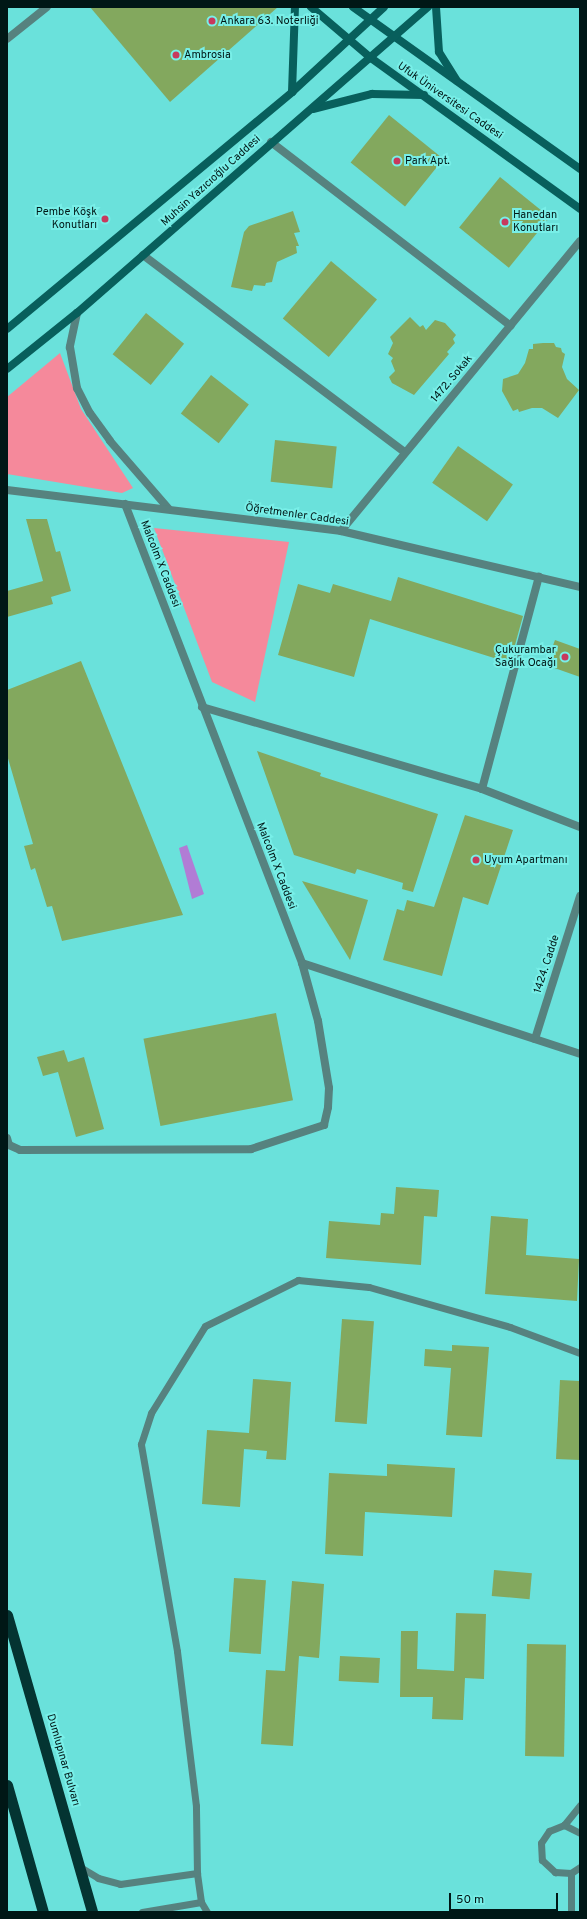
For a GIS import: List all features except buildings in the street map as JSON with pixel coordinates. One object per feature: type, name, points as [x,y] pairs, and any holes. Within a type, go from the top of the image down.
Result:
[{"type":"highway","name":"Dumlupınar Bulvarı","points":[[7,1616],[92,1912]]},
{"type":"highway","points":[[7,1785],[43,1912]]},
{"type":"main road","points":[[292,92],[295,7]]},
{"type":"main road","name":"Ufuk Üniversitesi Caddesi","points":[[311,7],[371,58],[580,209]]},
{"type":"main road","name":"Ufuk Üniversitesi Caddesi","points":[[353,7],[393,38],[580,169]]},
{"type":"main road","name":"Muhsin Yazıcıoğlu Caddesi","points":[[7,329],[292,92],[384,7]]},
{"type":"main road","name":"Muhsin Yazıcıoğlu Caddesi","points":[[7,369],[77,313],[271,142],[371,58],[428,7]]},
{"type":"main road","points":[[436,7],[439,52],[459,84]]},
{"type":"main road","points":[[310,110],[372,94],[424,95]]},
{"type":"street","points":[[7,39],[47,7]]},
{"type":"street","points":[[271,142],[511,326]]},
{"type":"street","name":"1472. Sokak","points":[[342,531],[404,452],[511,326],[580,241]]},
{"type":"street","points":[[143,255],[404,452]]},
{"type":"street","points":[[77,313],[70,347],[77,388],[90,413],[110,441],[168,508]]},
{"type":"street","name":"Öğretmenler Caddesi","points":[[7,490],[168,508],[342,531],[580,587]]},
{"type":"street","name":"Malcolm X Caddesi","points":[[8,1141],[20,1150],[251,1149],[324,1125],[328,1107],[329,1088],[318,1021],[302,963],[125,504]]},
{"type":"street","points":[[482,789],[540,577]]},
{"type":"street","points":[[202,707],[482,789],[580,827]]},
{"type":"street","name":"1424. Cadde","points":[[535,1039],[580,896]]},
{"type":"street","points":[[302,963],[580,1054]]},
{"type":"lane","points":[[207,1912],[201,1902],[197,1874],[196,1806],[177,1651],[141,1444],[151,1413],[205,1326],[298,1280],[369,1287],[510,1326],[580,1353]]},
{"type":"lane","points":[[564,1826],[580,1805]]},
{"type":"lane","points":[[579,1830],[564,1826],[549,1831],[541,1844],[542,1860],[554,1872],[571,1873],[580,1867]]},
{"type":"lane","points":[[80,1867],[98,1878],[120,1884],[197,1874]]},
{"type":"lane","points":[[571,1873],[571,1912]]},
{"type":"lane","points":[[142,1912],[201,1902]]},
{"type":"shaded area","points":[[60,353],[81,409],[133,488],[122,493],[7,474],[7,397]]},
{"type":"shaded area","points":[[154,528],[289,542],[255,702],[212,682]]},
{"type":"shaded area","points":[[187,845],[204,894],[192,899],[179,848]]},
{"type":"place","name":"Ankara 63. Noterliği","points":[[212,21]]},
{"type":"place","name":"Ambrosia","points":[[176,55]]},
{"type":"place","name":"Park Apt.","points":[[397,161]]},
{"type":"place","name":"Pembe Köşk Konutları","points":[[105,219]]},
{"type":"place","name":"Hanedan Konutları","points":[[505,222]]},
{"type":"place","name":"Çukurambar Sağlık Ocağı","points":[[565,657]]},
{"type":"place","name":"Uyum Apartmanı","points":[[476,860]]}]
